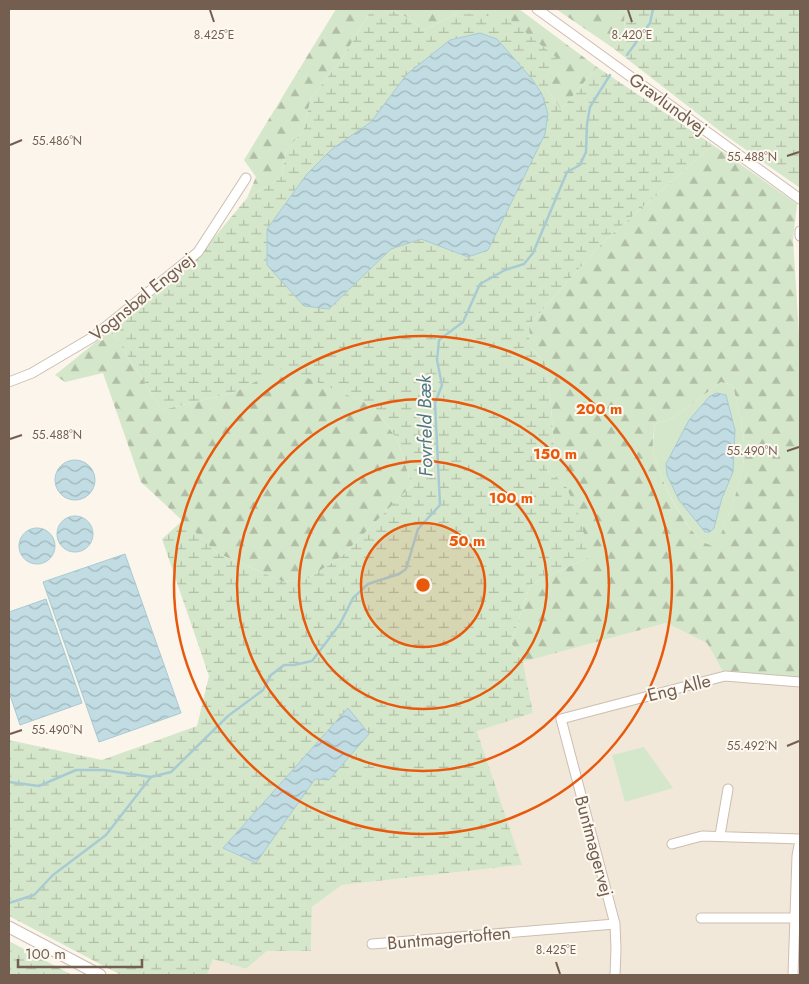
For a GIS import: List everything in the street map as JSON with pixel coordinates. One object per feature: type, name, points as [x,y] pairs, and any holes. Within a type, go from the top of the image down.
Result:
[{"type":"street","name":"Gravlundvej","points":[[537,9],[800,199]]},
{"type":"street","name":"Vognsbøl Engvej","points":[[9,382],[32,374],[94,337],[198,252],[246,178]]},
{"type":"street","points":[[800,231],[800,236]]},
{"type":"street","name":"Eng Alle","points":[[561,719],[725,676],[800,682]]},
{"type":"street","name":"Buntmagervej","points":[[561,719],[615,924],[615,975]]},
{"type":"street","points":[[720,835],[728,789]]},
{"type":"street","points":[[672,844],[702,836],[720,835],[800,840],[792,975]]},
{"type":"street","points":[[701,918],[795,918]]},
{"type":"street","name":"Buntmagertoften","points":[[372,944],[615,924]]},
{"type":"street","points":[[9,927],[100,975]]},
{"type":"shaded area","points":[[666,623],[707,643],[723,672],[800,678],[800,975],[207,975],[213,959],[246,969],[267,951],[311,951],[312,907],[342,885],[521,865],[477,730],[533,713],[523,662]]},
{"type":"green space","points":[[336,9],[372,9],[342,59],[311,98],[303,131],[286,151],[282,177],[247,198],[256,177],[244,160]]},
{"type":"green space","points":[[372,9],[389,9],[406,17],[425,30],[458,13],[508,18],[557,58],[547,89],[561,110],[597,67],[713,145],[602,243],[529,325],[530,347],[545,362],[551,406],[554,447],[547,471],[566,486],[581,520],[589,557],[530,585],[511,643],[523,662],[533,713],[477,731],[522,865],[342,885],[312,907],[311,951],[267,951],[246,969],[213,959],[207,975],[121,975],[9,916],[9,740],[102,760],[197,726],[209,676],[162,539],[183,520],[217,553],[284,582],[309,578],[342,556],[412,485],[397,439],[373,406],[284,368],[232,393],[162,410],[111,330],[192,264],[247,198],[282,177],[286,151],[303,131],[311,98],[342,59]],"holes":[[[371,122],[468,257],[421,239],[391,249],[329,309],[267,229],[307,174],[332,149]]]},
{"type":"green space","points":[[389,9],[519,9],[597,67],[561,110],[547,89],[458,13],[425,30],[406,17]]},
{"type":"green space","points":[[556,9],[625,9],[624,34],[613,48]]},
{"type":"green space","points":[[625,9],[800,9],[800,188],[725,135],[613,48],[624,34]]},
{"type":"green space","points":[[713,145],[797,204],[793,239],[800,351],[800,678],[723,672],[707,643],[666,623],[523,662],[511,643],[530,585],[589,557],[566,486],[547,471],[554,447],[551,406],[545,362],[530,347],[529,325],[602,243]],"holes":[[[721,382],[733,385],[743,431],[744,458],[736,493],[716,547],[702,541],[678,511],[659,470],[655,458],[653,438],[655,424],[673,418]]]},
{"type":"green space","points":[[111,330],[162,410],[232,393],[284,367],[373,406],[397,439],[412,485],[342,556],[309,578],[284,582],[217,553],[141,482],[103,373],[65,382],[55,375]]},
{"type":"green space","points":[[721,382],[733,385],[744,440],[744,458],[736,493],[716,548],[704,542],[695,534],[679,511],[664,483],[655,457],[653,444],[655,424],[673,418]]},
{"type":"green space","points":[[644,747],[673,788],[625,802],[612,755]]},
{"type":"green space","points":[[9,941],[72,975],[9,975]]},
{"type":"water","points":[[480,33],[497,39],[532,79],[542,94],[548,114],[545,134],[488,250],[468,257],[421,239],[391,249],[329,309],[304,306],[267,265],[267,229],[307,174],[332,149],[371,122],[407,74],[450,40]]},
{"type":"water","points":[[717,393],[726,395],[735,430],[733,472],[722,498],[714,528],[710,532],[705,532],[679,500],[667,475],[666,464],[689,420],[710,396]]},
{"type":"water","points":[[79,460],[86,463],[92,469],[95,480],[94,488],[86,497],[79,500],[71,500],[64,497],[56,488],[55,476],[58,469],[67,461]]},
{"type":"water","points":[[75,516],[87,522],[93,534],[87,546],[75,552],[63,546],[57,534],[63,522]]},
{"type":"water","points":[[37,528],[44,529],[50,533],[54,539],[54,553],[50,559],[44,563],[37,564],[30,563],[24,559],[20,553],[19,546],[20,539],[24,533],[30,529]]},
{"type":"water","points":[[125,554],[181,713],[99,742],[43,582]]},
{"type":"water","points":[[46,599],[82,703],[20,725],[9,692],[9,612]]},
{"type":"water","points":[[348,708],[369,734],[329,780],[315,779],[256,863],[223,848]]},
{"type":"waterway","name":"Fovrfeld Bæk","points":[[627,55],[650,23],[653,9]]},
{"type":"waterway","name":"Fovrfeld Bæk","points":[[9,903],[34,895],[53,875],[106,835],[151,777],[171,772],[228,716],[263,690],[271,675],[284,665],[312,661],[340,624],[353,598],[368,584],[399,574],[406,569],[418,529],[440,505],[435,403],[442,385],[437,360],[439,340],[463,322],[480,284],[505,270],[524,264],[533,253],[567,172],[580,165],[586,152],[590,107],[610,75]]},
{"type":"waterway","points":[[9,782],[39,786],[76,770],[104,770],[151,777]]}]
